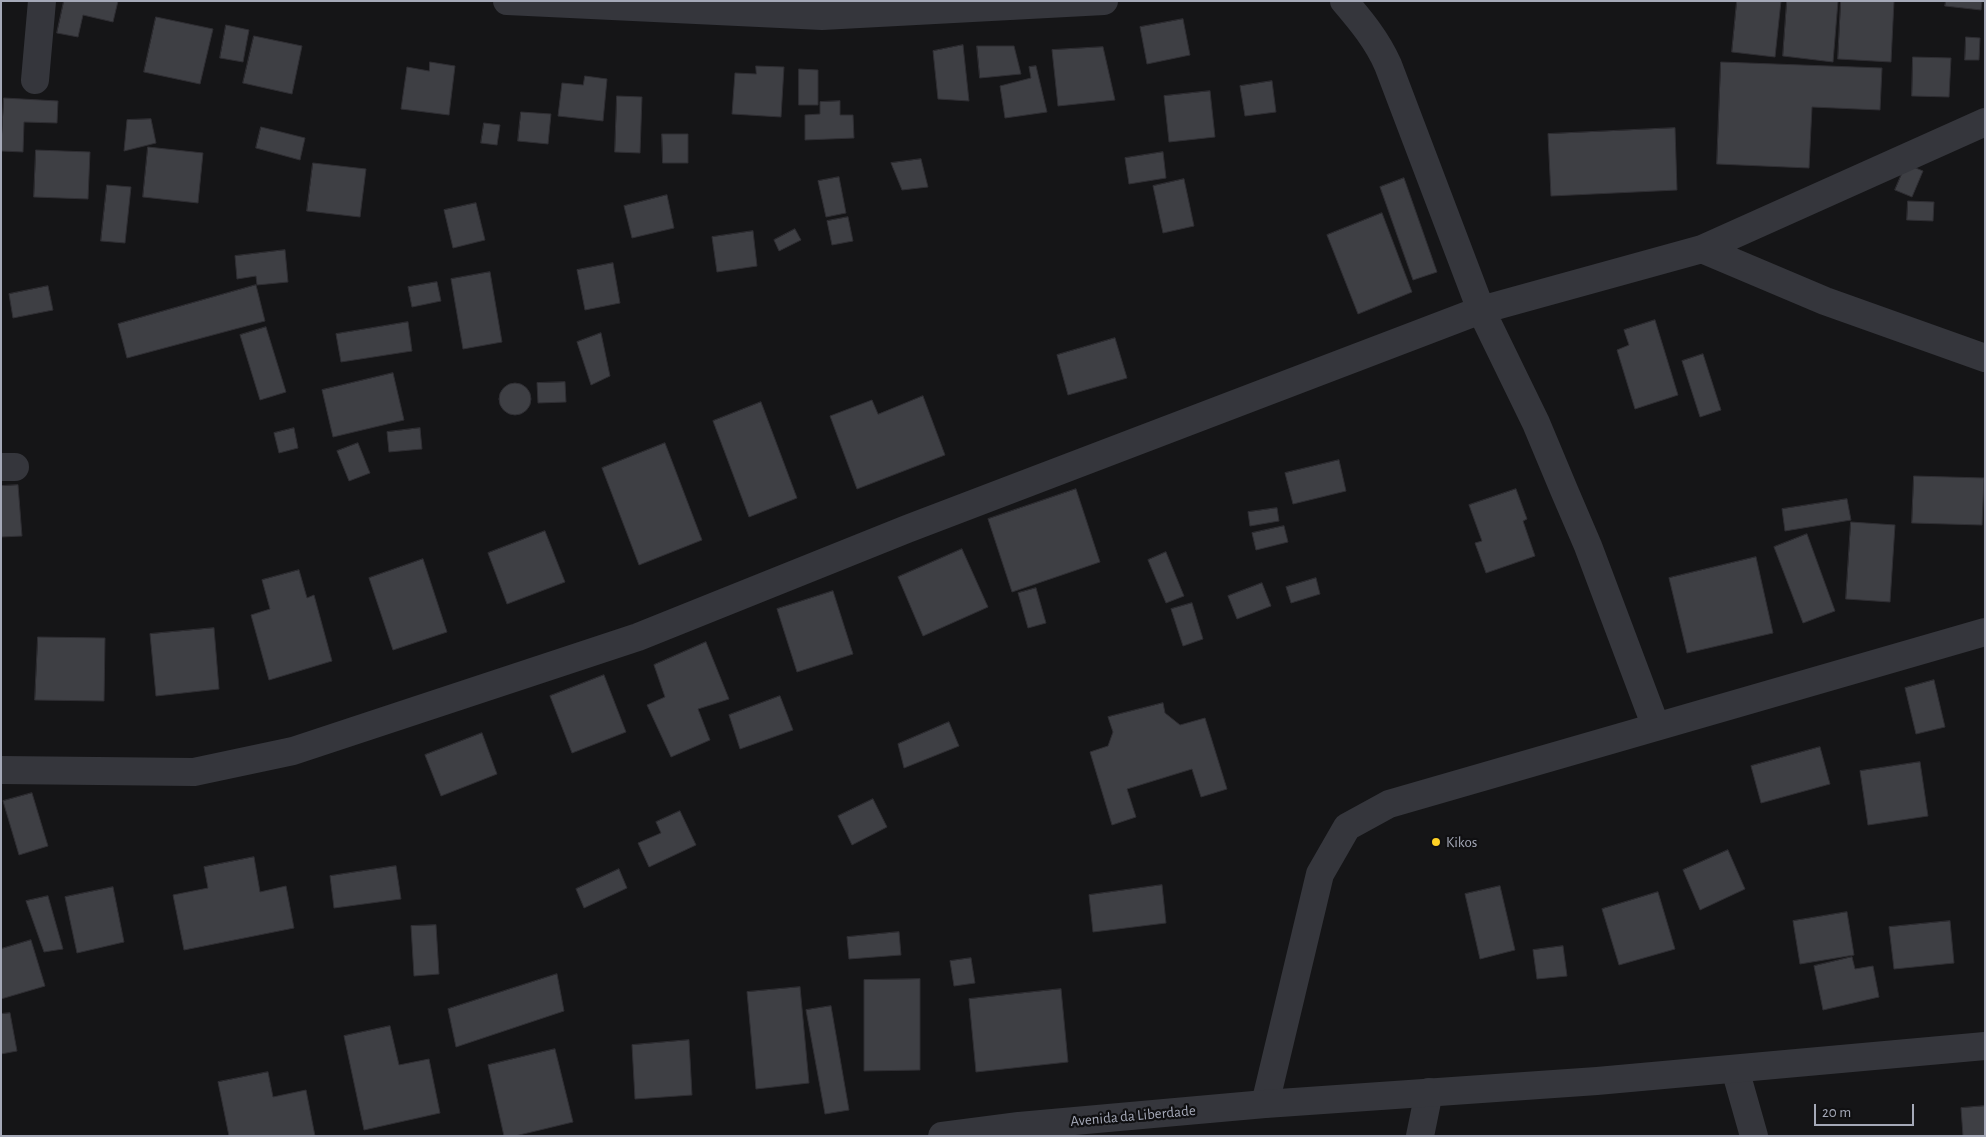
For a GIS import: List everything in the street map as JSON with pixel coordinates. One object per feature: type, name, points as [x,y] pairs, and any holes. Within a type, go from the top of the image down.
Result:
[{"type":"street","points":[[36,80],[42,1]]},
{"type":"street","points":[[507,1],[822,16],[1104,1]]},
{"type":"street","points":[[1344,1],[1379,46],[1481,310],[1536,423],[1588,546],[1656,727]]},
{"type":"street","points":[[1,770],[194,772],[293,751],[638,637],[907,529],[1481,310],[1702,249],[1985,122]]},
{"type":"street","points":[[1702,249],[1825,301],[1985,358]]},
{"type":"street","points":[[1265,1104],[1320,874],[1347,827],[1388,804],[1985,632]]},
{"type":"street","name":"Avenida da Liberdade","points":[[942,1136],[1020,1126],[1265,1104],[1597,1081],[1985,1046]]},
{"type":"street","points":[[1735,1069],[1754,1136]]},
{"type":"street","points":[[1420,1136],[1429,1092]]},
{"type":"building","points":[[64,1],[118,1],[113,22],[83,15],[78,37],[57,33]]},
{"type":"building","points":[[1737,1],[1781,1],[1775,57],[1732,52]]},
{"type":"building","points":[[1787,1],[1838,1],[1833,62],[1783,56]]},
{"type":"building","points":[[1841,1],[1894,1],[1891,62],[1838,59]]},
{"type":"building","points":[[1946,1],[1982,1],[1981,10],[1945,6]]},
{"type":"building","points":[[156,17],[213,29],[200,84],[144,72]]},
{"type":"building","points":[[1183,19],[1190,55],[1147,64],[1140,27]]},
{"type":"building","points":[[226,25],[249,30],[243,62],[220,58]]},
{"type":"building","points":[[254,36],[302,46],[292,94],[243,83]]},
{"type":"building","points":[[1966,37],[1980,38],[1979,60],[1965,60]]},
{"type":"building","points":[[963,45],[969,101],[938,99],[933,51]]},
{"type":"building","points":[[977,46],[1014,46],[1021,74],[980,78]]},
{"type":"building","points":[[1103,47],[1115,100],[1058,106],[1052,50]]},
{"type":"building","points":[[1913,57],[1951,58],[1949,97],[1912,96]]},
{"type":"building","points":[[430,62],[455,66],[449,115],[401,109],[407,67],[429,71]]},
{"type":"building","points":[[1721,62],[1882,68],[1880,110],[1812,107],[1809,168],[1717,164]]},
{"type":"building","points":[[756,66],[784,67],[781,117],[732,114],[735,73],[756,74]]},
{"type":"building","points":[[1036,66],[1047,112],[1005,118],[1000,86],[1031,78],[1029,67]]},
{"type":"building","points":[[799,69],[818,70],[818,105],[799,105]]},
{"type":"building","points":[[585,76],[607,79],[603,121],[558,116],[562,83],[583,85]]},
{"type":"building","points":[[1272,81],[1276,112],[1245,116],[1240,86]]},
{"type":"building","points":[[1210,91],[1215,137],[1169,142],[1164,96]]},
{"type":"building","points":[[617,96],[642,97],[640,153],[615,152]]},
{"type":"building","points":[[4,98],[58,101],[57,123],[24,122],[23,152],[1,151]]},
{"type":"building","points":[[840,101],[840,115],[853,115],[854,138],[805,140],[805,115],[820,114],[820,102]]},
{"type":"building","points":[[521,112],[551,114],[548,144],[518,141]]},
{"type":"building","points":[[151,119],[156,143],[124,151],[127,120]]},
{"type":"building","points":[[484,123],[500,125],[497,145],[481,143]]},
{"type":"building","points":[[261,127],[305,138],[300,160],[256,148]]},
{"type":"building","points":[[1675,128],[1677,190],[1551,196],[1548,134]]},
{"type":"building","points":[[662,134],[688,134],[688,163],[663,163]]},
{"type":"building","points":[[148,147],[203,153],[198,203],[143,197]]},
{"type":"building","points":[[36,150],[90,152],[88,199],[34,197]]},
{"type":"building","points":[[1163,152],[1166,178],[1129,184],[1125,158]]},
{"type":"building","points":[[921,159],[928,187],[902,190],[891,163]]},
{"type":"building","points":[[313,163],[366,169],[360,217],[307,211]]},
{"type":"building","points":[[1906,164],[1923,171],[1912,197],[1895,190]]},
{"type":"building","points":[[839,177],[846,213],[826,217],[818,181]]},
{"type":"building","points":[[1404,178],[1437,272],[1413,280],[1380,187]]},
{"type":"building","points":[[1184,179],[1194,226],[1163,233],[1153,186]]},
{"type":"building","points":[[107,185],[131,187],[125,243],[101,241]]},
{"type":"building","points":[[667,195],[674,228],[632,238],[624,206]]},
{"type":"building","points":[[1908,201],[1934,202],[1933,221],[1907,220]]},
{"type":"building","points":[[476,203],[485,240],[453,248],[444,210]]},
{"type":"building","points":[[1382,213],[1412,292],[1358,314],[1327,235]]},
{"type":"building","points":[[848,217],[853,241],[832,245],[827,221]]},
{"type":"building","points":[[795,229],[801,240],[779,251],[774,240]]},
{"type":"building","points":[[753,231],[757,266],[717,272],[712,237]]},
{"type":"building","points":[[285,250],[288,282],[257,285],[256,276],[237,279],[235,256]]},
{"type":"building","points":[[613,263],[620,303],[585,310],[577,270]]},
{"type":"building","points":[[490,272],[502,342],[463,349],[451,279]]},
{"type":"building","points":[[437,282],[441,301],[412,307],[408,287]]},
{"type":"building","points":[[256,285],[265,321],[127,358],[118,324]]},
{"type":"building","points":[[48,286],[53,310],[13,318],[9,294]]},
{"type":"building","points":[[1655,320],[1678,395],[1635,409],[1617,350],[1629,345],[1624,330]]},
{"type":"building","points":[[408,322],[412,351],[341,362],[336,334]]},
{"type":"building","points":[[266,327],[286,392],[260,400],[240,335]]},
{"type":"building","points":[[601,333],[610,376],[591,385],[577,342]]},
{"type":"building","points":[[1115,338],[1127,378],[1068,395],[1057,355]]},
{"type":"building","points":[[1703,354],[1721,410],[1700,417],[1682,361]]},
{"type":"building","points":[[393,373],[404,420],[333,437],[322,390]]},
{"type":"building","points":[[565,382],[566,402],[538,403],[537,383]]},
{"type":"building","points":[[515,383],[527,387],[531,399],[527,411],[515,415],[503,411],[499,399],[503,387]]},
{"type":"building","points":[[923,396],[945,455],[857,489],[830,416],[872,400],[878,414]]},
{"type":"building","points":[[761,402],[797,498],[749,517],[713,421]]},
{"type":"building","points":[[294,428],[298,448],[279,453],[274,433]]},
{"type":"building","points":[[420,428],[422,449],[389,452],[387,432]]},
{"type":"building","points":[[358,443],[370,473],[349,481],[337,451]]},
{"type":"building","points":[[665,443],[702,540],[639,565],[602,468]]},
{"type":"building","points":[[1339,460],[1346,491],[1293,504],[1285,473]]},
{"type":"building","points":[[1914,476],[1984,478],[1982,525],[1912,523]]},
{"type":"building","points":[[18,485],[22,536],[1,537],[1,486]]},
{"type":"building","points":[[1076,489],[1100,562],[1012,592],[988,519]]},
{"type":"building","points":[[1516,489],[1527,519],[1523,521],[1535,556],[1486,573],[1475,543],[1482,541],[1469,505]]},
{"type":"building","points":[[1847,499],[1851,520],[1785,531],[1782,509]]},
{"type":"building","points":[[1277,508],[1279,521],[1250,526],[1248,512]]},
{"type":"building","points":[[1851,522],[1895,525],[1890,602],[1846,599]]},
{"type":"building","points":[[1284,526],[1288,542],[1256,550],[1252,533]]},
{"type":"building","points":[[545,531],[565,582],[507,604],[488,553]]},
{"type":"building","points":[[1807,534],[1835,611],[1803,623],[1774,547]]},
{"type":"building","points":[[962,549],[988,607],[923,636],[898,577]]},
{"type":"building","points":[[1166,552],[1184,596],[1166,603],[1148,560]]},
{"type":"building","points":[[1756,557],[1773,633],[1687,653],[1669,578]]},
{"type":"building","points":[[423,559],[447,632],[393,650],[369,578]]},
{"type":"building","points":[[299,570],[307,598],[314,595],[332,661],[269,680],[251,615],[270,609],[262,580]]},
{"type":"building","points":[[1316,578],[1320,594],[1291,603],[1286,587]]},
{"type":"building","points":[[1262,583],[1271,606],[1237,619],[1228,596]]},
{"type":"building","points":[[1036,588],[1046,623],[1028,628],[1018,593]]},
{"type":"building","points":[[833,591],[853,654],[797,672],[777,609]]},
{"type":"building","points":[[1192,603],[1203,639],[1183,646],[1171,609]]},
{"type":"building","points":[[214,628],[219,689],[156,696],[150,634]]},
{"type":"building","points":[[38,637],[105,638],[104,701],[35,700]]},
{"type":"building","points":[[706,642],[729,699],[698,709],[710,740],[671,757],[647,705],[665,697],[654,665]]},
{"type":"building","points":[[604,675],[626,732],[572,753],[550,696]]},
{"type":"building","points":[[1934,680],[1945,727],[1916,734],[1905,688]]},
{"type":"building","points":[[780,696],[793,730],[740,749],[729,715]]},
{"type":"building","points":[[1163,703],[1165,713],[1180,725],[1205,718],[1227,789],[1201,797],[1192,769],[1127,789],[1136,817],[1112,825],[1090,752],[1108,746],[1113,732],[1108,717]]},
{"type":"building","points":[[949,722],[959,746],[904,768],[898,744]]},
{"type":"building","points":[[482,733],[497,774],[441,796],[425,755]]},
{"type":"building","points":[[1820,747],[1830,784],[1761,803],[1751,766]]},
{"type":"building","points":[[1920,762],[1928,816],[1868,825],[1860,771]]},
{"type":"building","points":[[32,793],[48,846],[19,855],[3,801]]},
{"type":"building","points":[[873,799],[887,827],[852,845],[838,816]]},
{"type":"building","points":[[680,811],[696,845],[649,867],[638,843],[661,833],[656,822]]},
{"type":"building","points":[[1728,850],[1745,889],[1700,910],[1683,870]]},
{"type":"building","points":[[254,857],[260,892],[286,886],[294,928],[184,950],[173,895],[208,888],[204,867]]},
{"type":"building","points":[[396,866],[401,899],[334,908],[330,876]]},
{"type":"building","points":[[619,869],[627,888],[584,908],[576,889]]},
{"type":"building","points":[[1162,885],[1166,923],[1093,932],[1089,895]]},
{"type":"building","points":[[1500,886],[1515,950],[1480,959],[1465,894]]},
{"type":"building","points":[[113,887],[124,942],[77,953],[65,897]]},
{"type":"building","points":[[1658,892],[1675,949],[1619,965],[1602,909]]},
{"type":"building","points":[[48,896],[63,949],[44,952],[26,901]]},
{"type":"building","points":[[1847,912],[1854,955],[1800,964],[1793,921]]},
{"type":"building","points":[[1950,921],[1954,963],[1894,969],[1889,927]]},
{"type":"building","points":[[436,925],[439,974],[414,976],[411,926]]},
{"type":"building","points":[[899,932],[901,955],[849,959],[847,937]]},
{"type":"building","points":[[31,940],[45,986],[1,999],[1,949]]},
{"type":"building","points":[[1563,946],[1567,976],[1537,979],[1533,950]]},
{"type":"building","points":[[1852,957],[1855,969],[1873,966],[1879,997],[1823,1010],[1814,966]]},
{"type":"building","points":[[971,958],[975,983],[954,986],[950,961]]},
{"type":"building","points":[[557,974],[564,1011],[456,1047],[448,1009]]},
{"type":"building","points":[[920,979],[920,1070],[864,1071],[864,980]]},
{"type":"building","points":[[800,987],[809,1083],[756,1089],[747,992]]},
{"type":"building","points":[[1061,989],[1068,1062],[976,1072],[969,999]]},
{"type":"building","points":[[831,1006],[849,1110],[825,1114],[806,1010]]},
{"type":"building","points":[[10,1013],[17,1051],[1,1054],[1,1014]]},
{"type":"building","points":[[390,1026],[399,1065],[429,1059],[440,1113],[364,1130],[344,1036]]},
{"type":"building","points":[[689,1040],[692,1095],[635,1099],[632,1045]]},
{"type":"building","points":[[555,1049],[573,1122],[515,1136],[504,1136],[488,1065]]},
{"type":"building","points":[[268,1072],[273,1097],[306,1090],[315,1136],[229,1136],[218,1082]]},
{"type":"building","points":[[1985,1106],[1985,1136],[1963,1136],[1961,1108]]},
{"type":"place","name":"Kikos","points":[[1436,842]]}]
